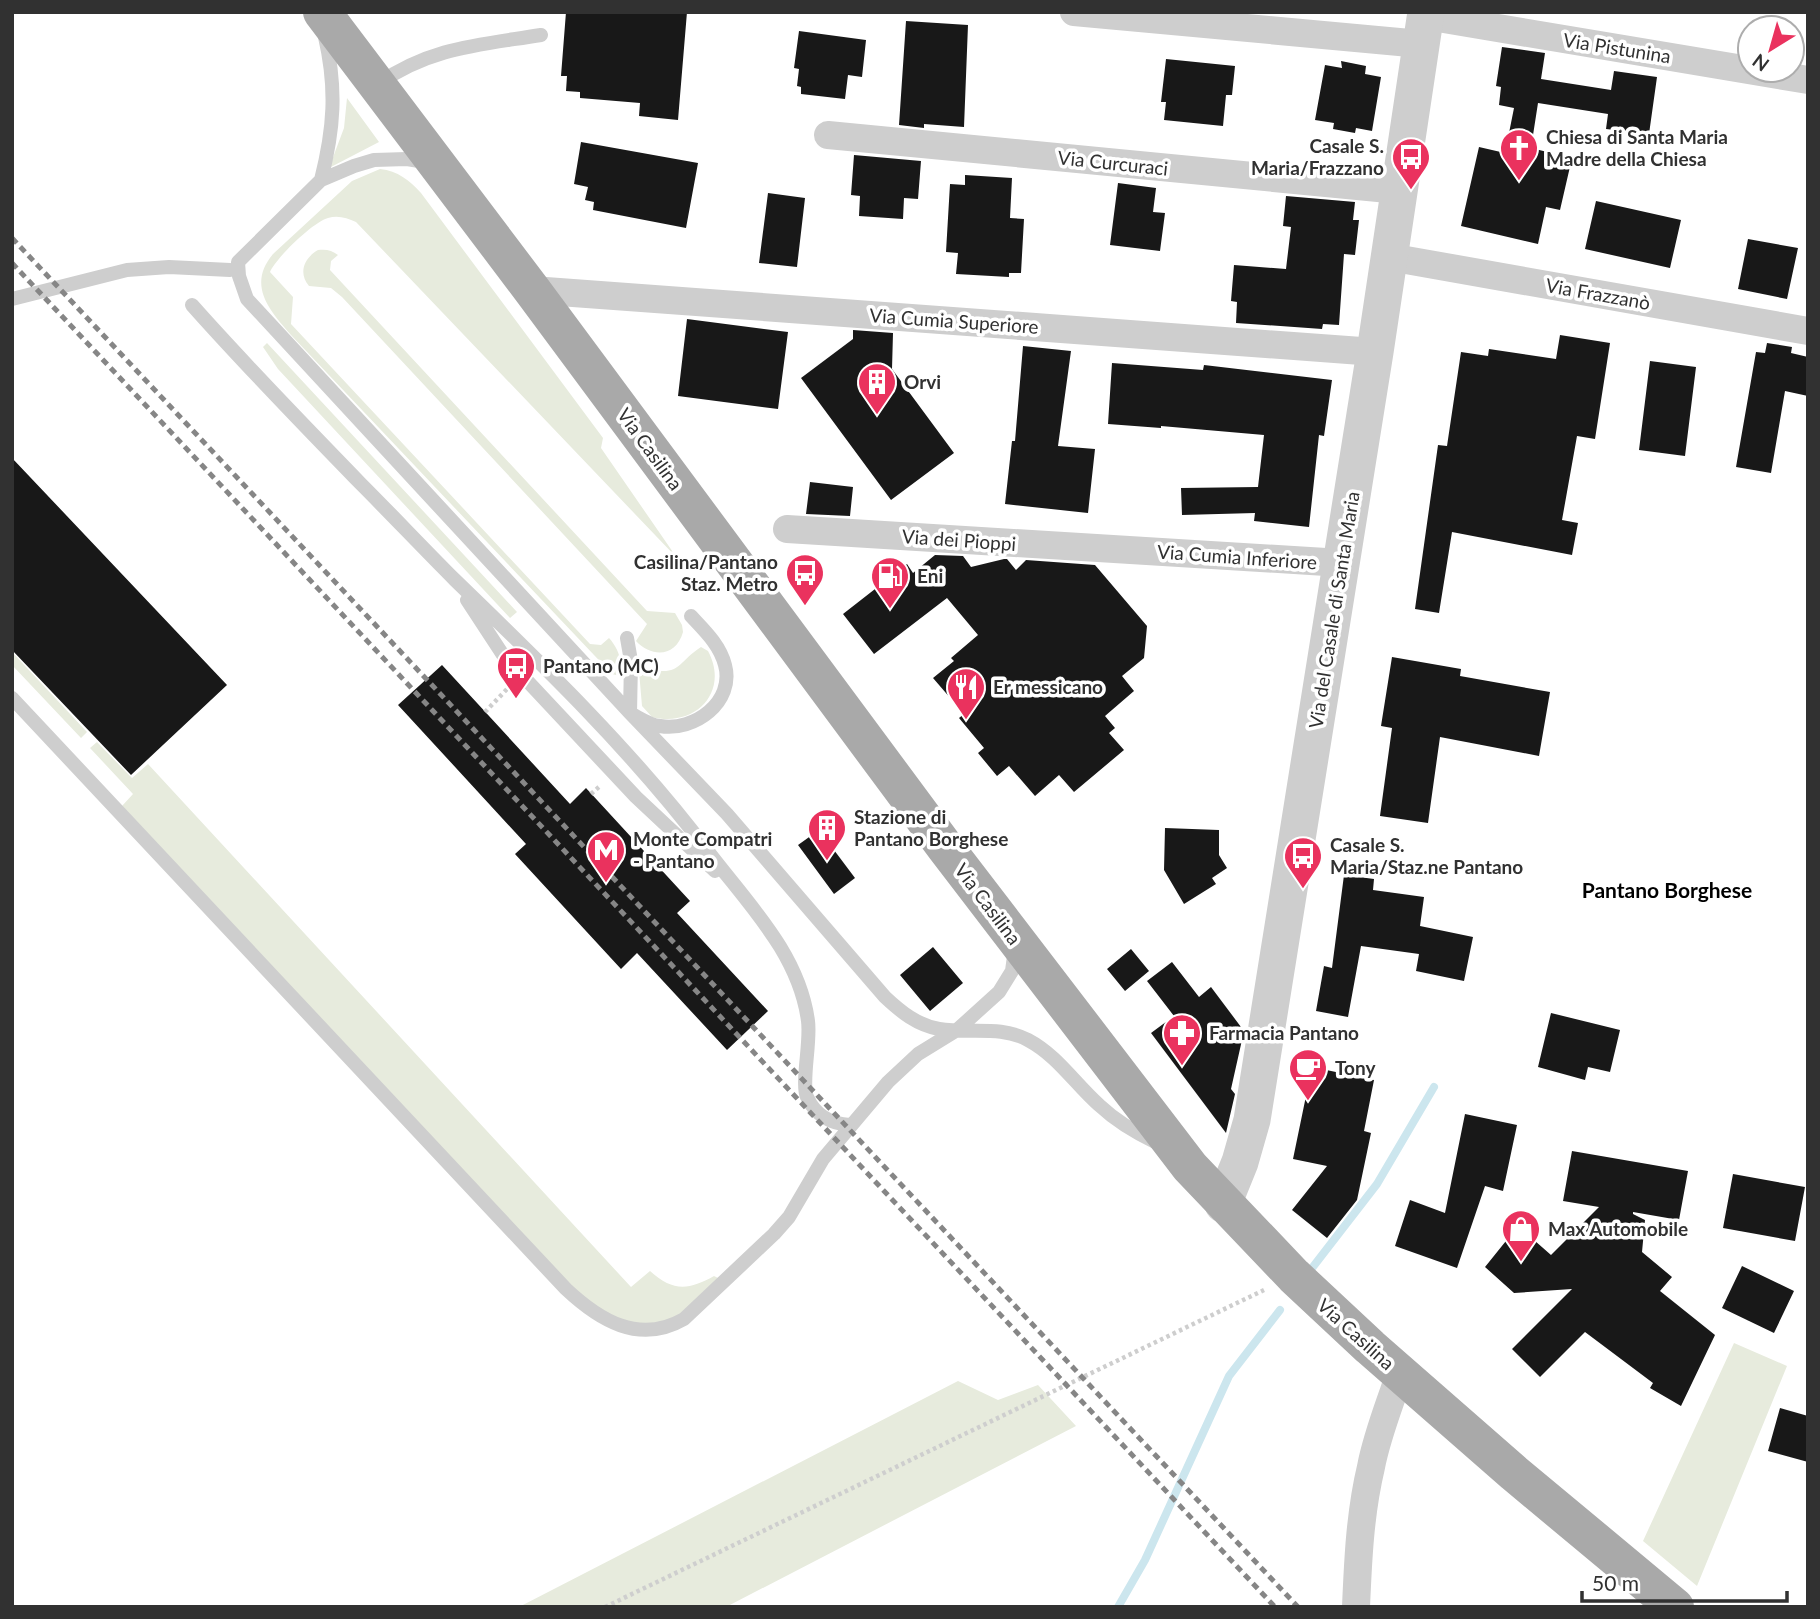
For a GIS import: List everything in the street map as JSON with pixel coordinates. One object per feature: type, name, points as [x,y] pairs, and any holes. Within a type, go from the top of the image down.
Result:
[{"type":"main road","name":"Via Casilina","points":[[321,12],[532,290],[1014,938],[1180,1154],[1223,1204],[1294,1276],[1514,1473],[1675,1607]]},
{"type":"street","name":"Via Pistunina","points":[[1074,12],[1424,24],[1808,80]]},
{"type":"street","name":"Via del Casale di Santa Maria","points":[[1223,1204],[1240,1162],[1252,1120],[1342,564],[1424,24]]},
{"type":"street","name":"Via Curcuraci","points":[[828,135],[1399,190]]},
{"type":"street","name":"Via Frazzanò","points":[[1389,257],[1808,331]]},
{"type":"street","name":"Via Cumia Superiore","points":[[532,290],[1375,352]]},
{"type":"street","name":"Via dei Pioppi","points":[[788,529],[1131,551]]},
{"type":"street","name":"Via Cumia Inferiore","points":[[1131,551],[1342,564]]},
{"type":"street","points":[[1356,1607],[1360,1534],[1368,1479],[1376,1444],[1400,1373]]},
{"type":"lane","points":[[321,12],[334,87],[330,142],[321,180]]},
{"type":"lane","points":[[377,85],[401,68],[448,50],[541,35]]},
{"type":"lane","points":[[437,164],[407,159],[374,160],[321,180],[238,262],[242,288],[247,299],[727,814],[885,997],[916,1021],[939,1029],[989,1029],[1029,1040],[1056,1060],[1084,1091],[1111,1115],[1139,1134],[1180,1154]]},
{"type":"lane","points":[[12,299],[127,270],[169,267],[230,270]]},
{"type":"lane","points":[[192,305],[454,579],[522,643],[671,803],[782,949],[802,992],[809,1037],[804,1086],[806,1096],[826,1120],[850,1125]]},
{"type":"lane","points":[[454,579],[503,655],[651,812],[741,895]]},
{"type":"lane","points":[[630,713],[651,724],[678,727],[707,715],[718,702],[725,686],[726,667],[719,646],[691,616]]},
{"type":"lane","points":[[627,638],[631,661],[630,713]]},
{"type":"lane","points":[[12,698],[566,1289],[585,1306],[608,1320],[631,1329],[657,1330],[672,1326],[695,1310],[774,1234],[789,1217],[823,1159],[900,1070],[918,1054],[957,1030],[1005,984],[1016,955],[1014,938]]},
{"type":"path","points":[[485,712],[510,687]]},
{"type":"path","points":[[591,794],[600,785]]},
{"type":"path","points":[[605,1607],[1294,1276]]},
{"type":"shaded area","points":[[347,98],[379,142],[329,168],[344,128]]},
{"type":"shaded area","points":[[380,169],[403,177],[421,193],[603,438],[601,448],[677,558],[356,222],[339,217],[321,221],[279,258],[270,272],[293,297],[291,324],[590,644],[601,645],[609,638],[619,656],[620,666],[616,675],[612,674],[291,335],[264,297],[262,276],[265,265],[273,254],[352,181]]},
{"type":"shaded area","points":[[318,250],[329,250],[338,255],[331,261],[330,270],[647,611],[675,613],[683,632],[675,646],[663,652],[642,647],[636,641],[647,624],[342,297],[331,288],[309,286],[304,276],[304,266],[309,257]]},
{"type":"shaded area","points":[[267,343],[517,612],[510,618],[278,369],[263,347]]},
{"type":"shaded area","points":[[701,647],[708,651],[714,666],[715,680],[704,704],[682,717],[652,717],[642,706],[639,671],[642,668],[671,670]]},
{"type":"shaded area","points":[[12,652],[87,732],[81,738],[12,665]]},
{"type":"shaded area","points":[[97,742],[132,778],[148,764],[631,1287],[650,1271],[666,1283],[681,1287],[697,1284],[714,1276],[718,1278],[675,1319],[639,1327],[591,1307],[122,806],[133,794],[90,748]]},
{"type":"shaded area","points":[[1734,1343],[1787,1366],[1697,1586],[1643,1541]]},
{"type":"shaded area","points":[[958,1381],[998,1400],[1038,1385],[1076,1426],[726,1607],[519,1607]]},
{"type":"building","points":[[566,12],[687,12],[678,120],[639,116],[640,103],[580,98],[580,92],[566,91],[567,76],[561,76]]},
{"type":"building","points":[[906,21],[968,25],[964,127],[924,124],[924,128],[899,125]]},
{"type":"building","points":[[799,31],[866,40],[862,77],[848,75],[845,99],[801,94],[801,87],[797,86],[799,69],[794,68]]},
{"type":"building","points":[[1502,47],[1545,53],[1541,79],[1611,90],[1614,71],[1657,77],[1649,134],[1606,129],[1608,114],[1538,103],[1531,148],[1572,158],[1560,210],[1546,207],[1538,244],[1461,226],[1479,147],[1505,153],[1514,108],[1499,105],[1501,87],[1496,86]]},
{"type":"building","points":[[1166,59],[1235,66],[1232,95],[1226,95],[1223,126],[1164,120],[1166,102],[1161,102]]},
{"type":"building","points":[[1341,61],[1366,66],[1365,74],[1381,77],[1372,131],[1356,128],[1355,133],[1333,129],[1334,123],[1315,120],[1325,65],[1342,68]]},
{"type":"building","points":[[581,142],[698,163],[686,228],[593,210],[594,202],[585,200],[588,187],[574,184]]},
{"type":"building","points":[[854,155],[921,161],[918,199],[904,198],[903,219],[859,216],[860,196],[851,195]]},
{"type":"building","points":[[965,175],[1012,178],[1010,218],[1024,219],[1021,273],[1009,273],[1009,277],[956,274],[958,253],[946,252],[950,184],[965,185]]},
{"type":"building","points":[[1118,183],[1156,188],[1153,212],[1165,213],[1160,251],[1110,245]]},
{"type":"building","points":[[768,193],[805,198],[797,267],[759,263]]},
{"type":"building","points":[[1286,196],[1355,202],[1353,220],[1359,220],[1355,255],[1344,254],[1339,325],[1323,324],[1322,329],[1236,323],[1237,302],[1231,301],[1234,265],[1286,269],[1291,227],[1283,226]]},
{"type":"building","points":[[1596,201],[1681,220],[1670,268],[1585,249]]},
{"type":"building","points":[[1748,239],[1798,248],[1787,299],[1738,289]]},
{"type":"building","points":[[687,319],[788,332],[778,409],[678,396]]},
{"type":"building","name":"Orvi","points":[[853,330],[893,333],[892,369],[954,453],[891,500],[801,378],[853,339]]},
{"type":"building","points":[[1560,335],[1610,343],[1595,439],[1577,436],[1562,520],[1578,523],[1572,555],[1452,532],[1439,613],[1415,609],[1438,445],[1447,446],[1461,352],[1488,356],[1489,349],[1556,359]]},
{"type":"building","points":[[1767,343],[1792,347],[1791,353],[1808,357],[1808,396],[1785,391],[1771,473],[1736,467],[1756,352],[1765,353]]},
{"type":"building","points":[[1023,346],[1071,351],[1058,446],[1095,449],[1088,513],[1005,504],[1012,441],[1015,441]]},
{"type":"building","points":[[1650,361],[1696,367],[1685,456],[1639,450]]},
{"type":"building","points":[[1112,363],[1203,370],[1204,365],[1332,380],[1324,436],[1319,435],[1309,527],[1254,521],[1255,513],[1182,515],[1181,488],[1258,487],[1264,435],[1108,424]]},
{"type":"building","points":[[12,458],[227,685],[131,775],[12,650]]},
{"type":"building","points":[[810,482],[853,487],[850,516],[806,514]]},
{"type":"building","points":[[935,555],[963,556],[971,567],[1007,559],[1016,570],[1026,560],[1095,565],[1147,626],[1144,658],[1122,676],[1134,691],[1105,716],[1115,728],[1109,733],[1124,750],[1074,792],[1059,775],[1035,796],[1009,766],[997,776],[978,753],[984,748],[959,718],[964,714],[933,678],[954,661],[951,658],[978,635],[947,598],[874,654],[843,614],[907,564],[913,573]]},
{"type":"building","points":[[1392,657],[1461,669],[1460,676],[1550,692],[1539,756],[1440,737],[1428,823],[1380,816],[1392,728],[1381,726]]},
{"type":"building","points":[[442,665],[570,804],[586,788],[690,901],[677,913],[768,1011],[727,1050],[637,953],[621,969],[515,854],[526,844],[398,705]]},
{"type":"building","points":[[1165,828],[1219,830],[1219,855],[1227,868],[1212,878],[1216,884],[1184,904],[1164,870]]},
{"type":"building","name":"Stazione di Pantano Borghese","points":[[819,830],[855,878],[834,894],[798,845]]},
{"type":"building","points":[[1344,875],[1374,879],[1373,890],[1424,897],[1420,926],[1473,937],[1464,981],[1416,971],[1419,954],[1361,946],[1348,1017],[1316,1011],[1324,966],[1332,968]]},
{"type":"building","points":[[933,947],[963,983],[930,1011],[900,975]]},
{"type":"building","points":[[1131,949],[1149,971],[1125,991],[1107,969]]},
{"type":"building","points":[[1172,962],[1199,997],[1211,987],[1244,1031],[1231,1089],[1235,1094],[1226,1133],[1151,1033],[1174,1016],[1147,981]]},
{"type":"building","points":[[1551,1013],[1620,1030],[1610,1072],[1588,1067],[1585,1080],[1538,1067]]},
{"type":"building","points":[[1312,1067],[1374,1080],[1364,1131],[1371,1133],[1357,1200],[1327,1238],[1292,1210],[1327,1166],[1293,1159]]},
{"type":"building","points":[[1465,1114],[1517,1125],[1503,1191],[1485,1186],[1457,1268],[1395,1246],[1410,1200],[1445,1213]]},
{"type":"building","points":[[1572,1151],[1688,1171],[1679,1220],[1633,1212],[1645,1220],[1642,1252],[1672,1277],[1660,1291],[1715,1335],[1681,1406],[1650,1388],[1653,1383],[1585,1332],[1540,1377],[1512,1349],[1572,1289],[1514,1293],[1485,1267],[1518,1226],[1551,1255],[1599,1207],[1563,1201]]},
{"type":"building","points":[[1733,1174],[1805,1187],[1795,1241],[1723,1228]]},
{"type":"building","points":[[1742,1266],[1794,1291],[1774,1333],[1722,1308]]},
{"type":"building","points":[[1780,1408],[1808,1416],[1808,1462],[1768,1451]]},
{"type":"waterway","points":[[1309,1272],[1377,1184],[1434,1087]]},
{"type":"waterway","points":[[1118,1607],[1145,1560],[1229,1376],[1280,1310]]},
{"type":"railway","points":[[12,238],[1298,1607]]},
{"type":"railway","points":[[12,263],[1275,1607]]},
{"type":"place","name":"Chiesa di Santa Maria Madre della Chiesa","points":[[1519,182]]},
{"type":"place","name":"Casale S. Maria/Frazzano","points":[[1411,191]]},
{"type":"place","name":"Orvi","points":[[877,416]]},
{"type":"place","name":"Casilina/Pantano Staz. Metro","points":[[805,607]]},
{"type":"place","name":"Eni","points":[[890,610]]},
{"type":"place","name":"Pantano (MC)","points":[[516,700]]},
{"type":"place","name":"Er messicano","points":[[966,721]]},
{"type":"place","name":"Stazione di Pantano Borghese","points":[[827,862]]},
{"type":"place","name":"Monte Compatri - Pantano","points":[[606,884]]},
{"type":"place","name":"Casale S. Maria/Staz.ne Pantano","points":[[1303,890]]},
{"type":"place","name":"Farmacia Pantano","points":[[1182,1067]]},
{"type":"place","name":"Tony","points":[[1308,1102]]},
{"type":"place","name":"Max Automobile","points":[[1521,1263]]},
{"type":"district","name":"Pantano Borghese","points":[[1667,891]]}]
